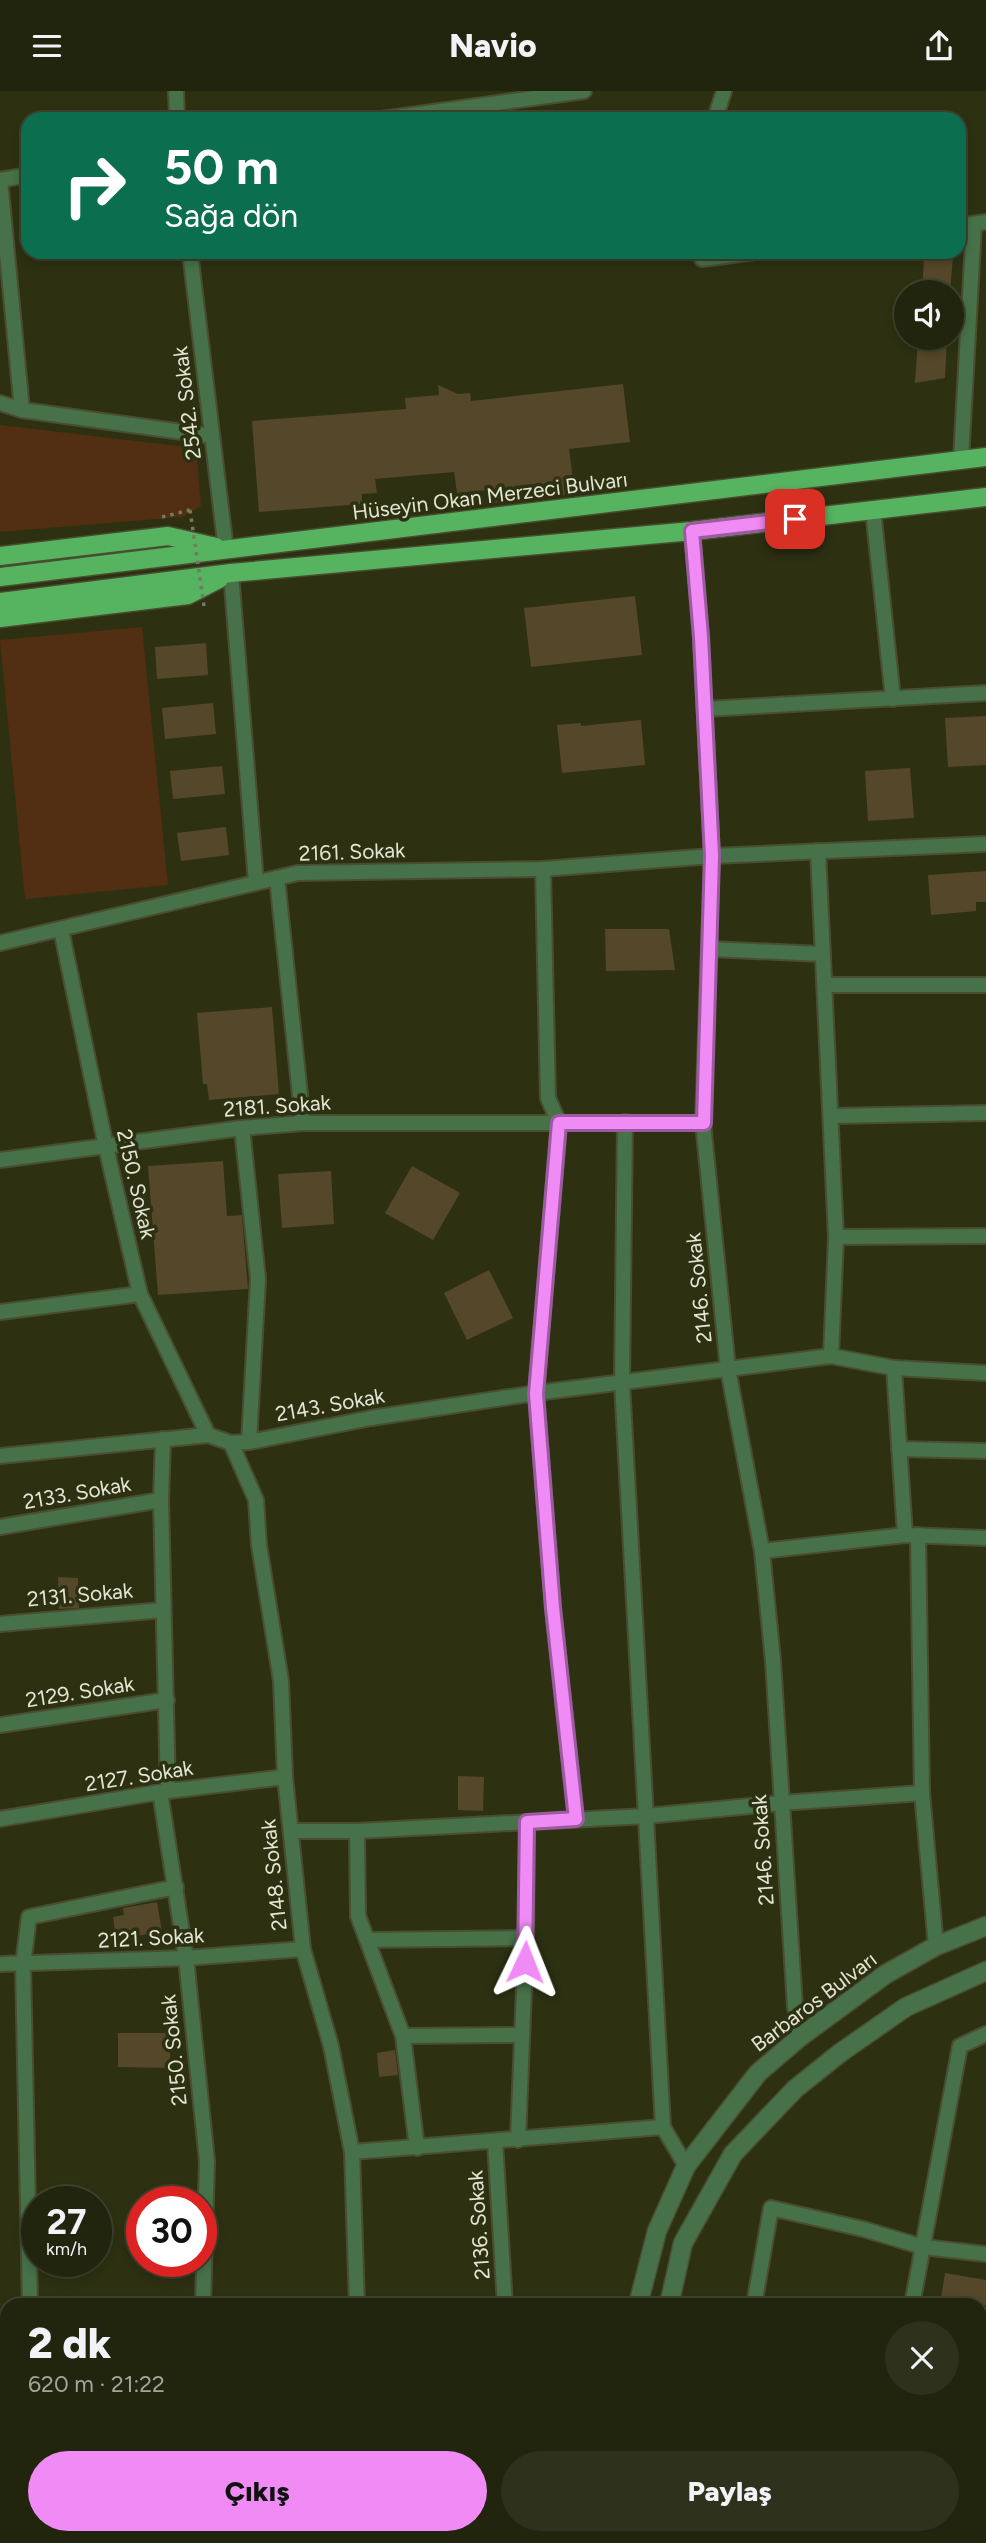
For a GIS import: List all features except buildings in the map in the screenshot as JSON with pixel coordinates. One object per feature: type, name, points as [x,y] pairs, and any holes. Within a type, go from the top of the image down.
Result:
[{"type":"main road","name":"Hüseyin Okan Merzeci Bulvarı","points":[[0,577],[986,457]]},
{"type":"main road","points":[[0,602],[231,573],[692,531],[986,497]]},
{"type":"main road","points":[[0,556],[168,536],[226,550]]},
{"type":"main road","points":[[0,618],[188,595],[231,573]]},
{"type":"street","points":[[176,91],[177,112]]},
{"type":"street","points":[[424,112],[530,94],[584,91]]},
{"type":"street","points":[[717,112],[724,91]]},
{"type":"street","points":[[21,176],[0,180],[22,410]]},
{"type":"street","points":[[961,460],[973,224]]},
{"type":"street","name":"2542. Sokak","points":[[191,259],[226,550]]},
{"type":"street","points":[[0,403],[22,410],[212,436]]},
{"type":"street","points":[[873,510],[893,699]]},
{"type":"street","name":"2146. Sokak","points":[[692,531],[712,856],[704,1123],[728,1369],[762,1551],[773,1661],[795,2007],[800,2037]]},
{"type":"street","points":[[231,573],[256,882]]},
{"type":"street","points":[[705,709],[986,692]]},
{"type":"street","name":"2161. Sokak","points":[[0,943],[298,873],[543,869],[712,856],[986,844]]},
{"type":"street","points":[[818,851],[836,1237],[831,1356]]},
{"type":"street","points":[[543,869],[548,1098],[559,1123],[536,1394],[553,1608],[576,1819]]},
{"type":"street","points":[[277,878],[303,1123]]},
{"type":"street","name":"2150. Sokak","points":[[61,929],[106,1147],[140,1294],[208,1435]]},
{"type":"street","points":[[710,950],[821,954]]},
{"type":"street","points":[[825,985],[986,985]]},
{"type":"street","points":[[832,1116],[986,1113]]},
{"type":"street","points":[[625,1122],[622,1383],[663,2127],[687,2166]]},
{"type":"street","name":"2181. Sokak","points":[[0,1160],[242,1128],[303,1123],[704,1123]]},
{"type":"street","points":[[242,1128],[258,1279],[249,1442]]},
{"type":"street","points":[[836,1237],[986,1236]]},
{"type":"street","points":[[0,1312],[140,1294]]},
{"type":"street","name":"2143. Sokak","points":[[0,1456],[208,1435],[231,1443],[249,1442],[371,1418],[831,1356],[894,1368],[986,1373]]},
{"type":"street","points":[[894,1368],[899,1449],[912,1535],[922,1794],[936,1946]]},
{"type":"street","name":"2150. Sokak","points":[[163,1439],[161,1500],[167,1700],[164,1792],[186,1958],[207,2161],[203,2298]]},
{"type":"street","name":"2148. Sokak","points":[[231,1443],[256,1500],[260,1545],[281,1681],[285,1777],[303,1949],[331,2046],[352,2153],[357,2298]]},
{"type":"street","points":[[899,1449],[986,1451]]},
{"type":"street","name":"2133. Sokak","points":[[0,1527],[161,1500]]},
{"type":"street","points":[[762,1551],[912,1535],[986,1538]]},
{"type":"street","name":"2131. Sokak","points":[[0,1624],[163,1610]]},
{"type":"street","name":"2129. Sokak","points":[[0,1725],[167,1700]]},
{"type":"street","name":"2127. Sokak","points":[[0,1819],[164,1792],[285,1777]]},
{"type":"street","points":[[291,1831],[357,1831],[647,1816],[781,1803],[922,1794]]},
{"type":"street","points":[[518,2140],[526,1938],[527,1822]]},
{"type":"street","points":[[357,1831],[358,1916],[403,2036],[417,2148]]},
{"type":"street","points":[[30,2298],[23,1965],[29,1917],[176,1887]]},
{"type":"street","name":"Barbaros Bulvarı","points":[[640,2298],[657,2231],[687,2166],[758,2073],[800,2037],[886,1974],[936,1946],[986,1926]]},
{"type":"street","points":[[367,1940],[526,1938]]},
{"type":"street","name":"2121. Sokak","points":[[0,1965],[186,1958],[303,1949]]},
{"type":"street","points":[[671,2298],[683,2243],[733,2154],[795,2089],[840,2053],[906,2007],[986,1971]]},
{"type":"street","points":[[913,2298],[960,2046],[986,2034]]},
{"type":"street","points":[[403,2036],[521,2035]]},
{"type":"street","points":[[352,2153],[663,2127]]},
{"type":"street","name":"2136. Sokak","points":[[495,2142],[505,2298]]},
{"type":"street","points":[[755,2298],[771,2208],[863,2229],[923,2247],[986,2254]]},
{"type":"path","points":[[157,519],[190,510],[204,606]]},
{"type":"shaded area","points":[[0,425],[196,448],[201,506],[182,517],[0,532]]},
{"type":"shaded area","points":[[142,627],[168,885],[25,899],[0,640]]},
{"type":"route","points":[[525,1962],[527,1822],[576,1819],[553,1608],[536,1394],[559,1123],[704,1123],[712,856],[701,637],[692,531],[795,519]]}]
